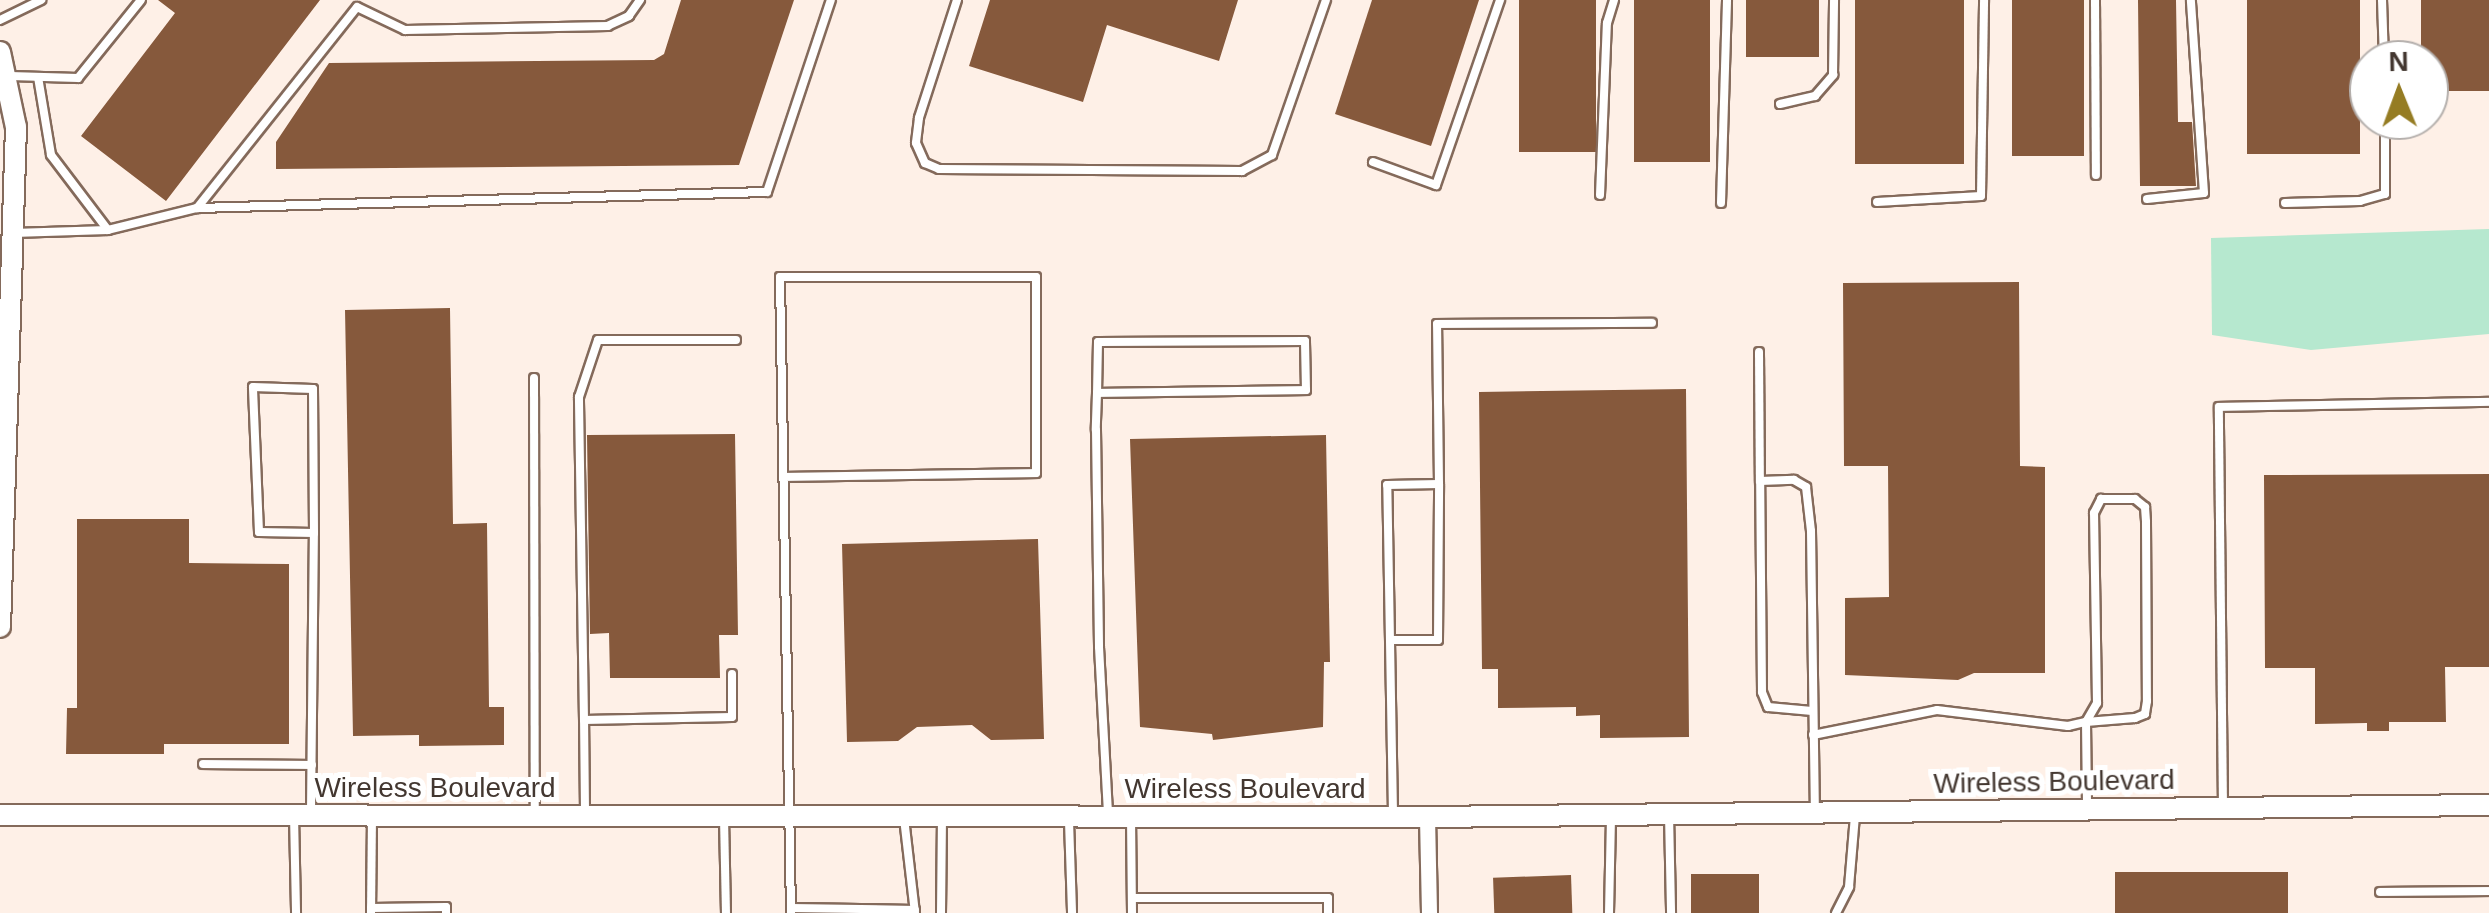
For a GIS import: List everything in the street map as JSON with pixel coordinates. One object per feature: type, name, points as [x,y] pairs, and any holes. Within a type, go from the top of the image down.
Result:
[{"type":"street","points":[[0,52],[16,127],[7,198],[13,233],[0,626]]},
{"type":"street","name":"Wireless Boulevard","points":[[0,815],[1427,817],[2489,805]]},
{"type":"street","points":[[1427,817],[1428,913]]},
{"type":"lane","points":[[0,20],[41,0]]},
{"type":"lane","points":[[5,76],[78,78],[140,0]]},
{"type":"lane","points":[[197,208],[366,0]]},
{"type":"lane","points":[[358,7],[404,30],[608,26],[629,16],[640,0]]},
{"type":"lane","points":[[13,233],[108,230],[197,208],[767,192],[831,0]]},
{"type":"lane","points":[[957,0],[919,118],[916,143],[925,163],[940,169],[1242,171],[1272,154],[1326,0]]},
{"type":"lane","points":[[1373,162],[1436,185],[1500,0]]},
{"type":"lane","points":[[1600,194],[1607,23],[1614,0]]},
{"type":"lane","points":[[1721,203],[1726,0]]},
{"type":"lane","points":[[1780,104],[1815,96],[1833,76],[1834,0]]},
{"type":"lane","points":[[1876,202],[1982,196],[1984,0]]},
{"type":"lane","points":[[2096,0],[2096,175]]},
{"type":"lane","points":[[2148,199],[2204,193],[2190,0]]},
{"type":"lane","points":[[2382,0],[2383,40]]},
{"type":"lane","points":[[38,77],[50,154],[108,230]]},
{"type":"lane","points":[[2285,203],[2360,202],[2385,194],[2385,140]]},
{"type":"lane","points":[[785,477],[1036,474],[1036,277],[780,276],[791,910],[915,911],[904,816]]},
{"type":"lane","points":[[1390,640],[1438,640],[1437,324],[1652,323]]},
{"type":"lane","points":[[585,816],[584,720],[579,680],[579,397],[598,340],[736,340]]},
{"type":"lane","points":[[1096,393],[1306,390],[1306,341],[1098,342],[1096,393],[1108,817]]},
{"type":"lane","points":[[1759,352],[1762,692],[1768,708],[1812,711]]},
{"type":"lane","points":[[534,378],[535,816]]},
{"type":"lane","points":[[296,913],[303,816],[312,765],[314,533],[313,389],[254,387],[258,532],[314,533]]},
{"type":"lane","points":[[2223,808],[2220,407],[2489,402]]},
{"type":"lane","points":[[1760,481],[1794,480],[1806,487],[1815,812]]},
{"type":"lane","points":[[1393,817],[1387,485],[1439,484]]},
{"type":"lane","points":[[1812,734],[1937,710],[2068,726],[2086,722],[2145,714],[2146,522],[2145,507],[2135,499],[2101,500],[2094,513],[2097,703],[2086,722],[2087,809]]},
{"type":"lane","points":[[584,720],[732,717],[732,674]]},
{"type":"lane","points":[[203,764],[312,765]]},
{"type":"lane","points":[[1836,913],[1849,887],[1855,812]]},
{"type":"lane","points":[[1669,814],[1671,913]]},
{"type":"lane","points":[[372,815],[371,910],[446,907],[446,913]]},
{"type":"lane","points":[[1608,913],[1611,815]]},
{"type":"lane","points":[[724,816],[726,913]]},
{"type":"lane","points":[[940,913],[942,816]]},
{"type":"lane","points":[[1069,816],[1072,913]]},
{"type":"lane","points":[[1130,817],[1132,913]]},
{"type":"lane","points":[[2380,892],[2489,891]]},
{"type":"lane","points":[[1132,898],[1328,898],[1328,913]]},
{"type":"shaded area","points":[[0,0],[2489,0],[2489,913],[0,913]]},
{"type":"green space","points":[[2489,229],[2489,334],[2311,350],[2212,335],[2211,238]]},
{"type":"building","points":[[158,0],[320,0],[166,201],[81,136],[175,13]]},
{"type":"building","points":[[681,0],[794,0],[739,165],[276,169],[276,142],[329,63],[654,60],[664,54]]},
{"type":"building","points":[[990,0],[1238,0],[1219,61],[1107,25],[1083,102],[969,66]]},
{"type":"building","points":[[1372,0],[1479,0],[1431,146],[1335,114]]},
{"type":"building","points":[[1519,0],[1596,0],[1596,152],[1519,152]]},
{"type":"building","points":[[1634,0],[1710,0],[1710,162],[1634,162]]},
{"type":"building","points":[[1746,0],[1819,0],[1819,57],[1746,57]]},
{"type":"building","points":[[1855,0],[1964,0],[1964,164],[1855,164]]},
{"type":"building","points":[[2012,0],[2084,0],[2084,156],[2012,156]]},
{"type":"building","points":[[2138,0],[2176,0],[2178,122],[2192,122],[2196,186],[2140,186]]},
{"type":"building","points":[[2247,0],[2360,0],[2360,40],[2349,40],[2349,140],[2360,140],[2360,154],[2247,154]]},
{"type":"building","points":[[2421,0],[2489,0],[2489,91],[2449,91],[2449,40],[2421,40]]},
{"type":"building","points":[[2019,282],[2020,466],[2045,467],[2045,673],[1974,673],[1958,680],[1845,675],[1845,598],[1889,597],[1888,466],[1844,466],[1843,283]]},
{"type":"building","points":[[450,308],[453,524],[487,523],[489,707],[504,707],[504,745],[419,746],[419,735],[353,736],[345,310]]},
{"type":"building","points":[[1686,389],[1689,737],[1600,738],[1600,715],[1576,716],[1576,707],[1498,708],[1498,669],[1482,669],[1479,392]]},
{"type":"building","points":[[735,434],[738,635],[719,635],[720,678],[610,678],[609,633],[590,634],[587,435]]},
{"type":"building","points":[[1326,435],[1330,662],[1324,662],[1323,727],[1213,740],[1212,734],[1140,727],[1130,439]]},
{"type":"building","points":[[2489,474],[2489,667],[2445,667],[2446,722],[2389,722],[2389,731],[2367,731],[2367,723],[2315,724],[2315,668],[2265,668],[2264,475]]},
{"type":"building","points":[[77,519],[189,519],[189,563],[289,564],[289,744],[164,744],[164,754],[66,754],[67,708],[77,708]]},
{"type":"building","points":[[1038,539],[1044,739],[991,740],[972,725],[917,727],[898,741],[847,742],[842,544]]},
{"type":"building","points":[[2115,872],[2288,872],[2288,913],[2115,913]]},
{"type":"building","points":[[1691,874],[1759,874],[1759,913],[1691,913]]},
{"type":"building","points":[[1571,875],[1572,913],[1494,913],[1493,878]]}]
